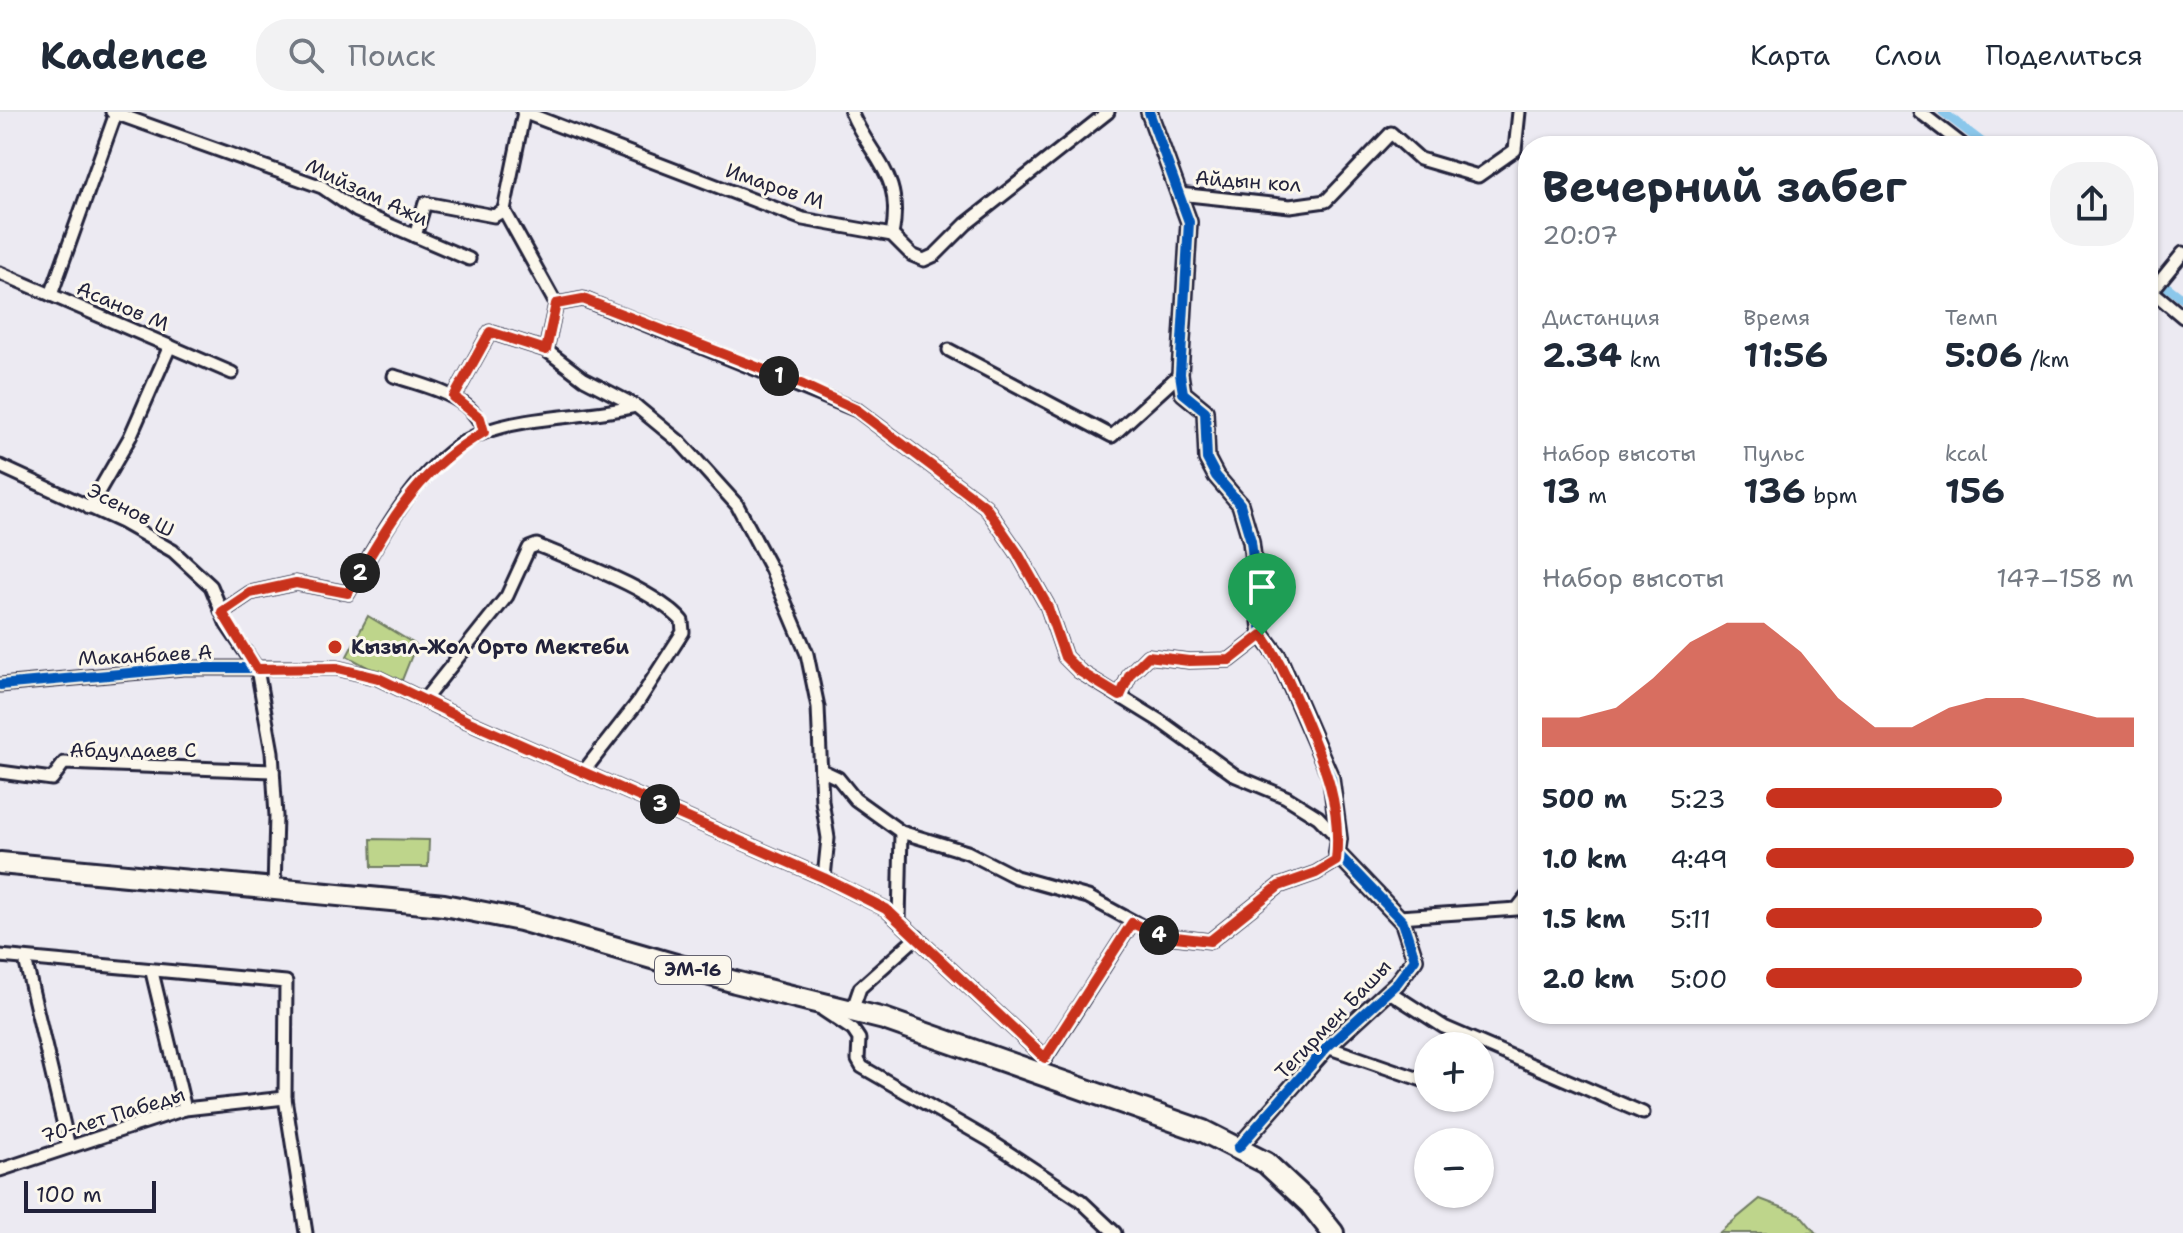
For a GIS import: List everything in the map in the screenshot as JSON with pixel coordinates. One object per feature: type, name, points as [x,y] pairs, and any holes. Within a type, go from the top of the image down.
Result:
[{"type":"highway","name":"ЭМ-16","points":[[0,863],[444,905],[520,920],[852,1011],[1041,1065],[1203,1131],[1238,1148],[1290,1183],[1333,1233]]},
{"type":"street","points":[[523,112],[504,210],[556,304],[546,350]]},
{"type":"street","name":"Имаров М","points":[[523,112],[803,219],[892,235],[912,255],[924,260],[935,255],[966,224],[1108,112]]},
{"type":"street","points":[[851,112],[892,184],[897,210],[892,235]]},
{"type":"street","points":[[821,770],[838,778],[855,799],[901,832],[967,852],[1016,877],[1088,897],[1158,935],[1210,941],[1279,886],[1316,873],[1336,861],[1338,846],[1331,778],[1278,656],[1262,635],[1251,541],[1240,504],[1216,476],[1207,459],[1205,411],[1183,393],[1180,374],[1189,222],[1149,112]]},
{"type":"street","name":"Айдын кол","points":[[1179,194],[1290,206],[1326,201],[1391,133],[1420,159],[1478,176],[1515,150],[1519,112]]},
{"type":"street","points":[[1920,112],[1951,136]]},
{"type":"street","points":[[51,295],[114,113]]},
{"type":"street","name":"Мийзам Ажи","points":[[114,113],[322,187],[357,211],[469,259]]},
{"type":"street","points":[[415,236],[425,203],[494,216],[504,210]]},
{"type":"street","points":[[2158,282],[2183,253]]},
{"type":"street","name":"Асанов М","points":[[0,273],[232,373]]},
{"type":"street","points":[[556,304],[583,299],[803,385],[857,410],[985,506],[1017,552],[1047,605],[1065,657],[1079,671],[1236,776],[1286,797],[1318,817],[1338,846]]},
{"type":"street","points":[[2158,299],[2183,317]]},
{"type":"street","points":[[454,397],[490,332],[546,350],[584,379],[636,406],[681,443],[737,505],[771,569],[807,654],[818,707],[828,838],[824,878]]},
{"type":"street","points":[[89,508],[130,437],[170,346]]},
{"type":"street","points":[[949,350],[1112,436],[1180,374]]},
{"type":"street","points":[[394,376],[454,397],[480,418],[484,432]]},
{"type":"street","points":[[222,612],[250,593],[296,583],[348,593],[412,490],[456,448],[484,432],[636,406]]},
{"type":"street","name":"Эсенов Ш","points":[[0,466],[173,551],[211,586],[222,612],[257,669],[273,771],[276,816],[274,889]]},
{"type":"street","points":[[424,700],[507,596],[529,548],[537,545],[597,569],[673,610],[682,621],[683,632],[638,702],[584,771]]},
{"type":"street","points":[[1120,696],[1130,674],[1148,656],[1189,661],[1230,660],[1262,635]]},
{"type":"street","name":"Маканбаев А","points":[[0,685],[184,668],[337,668],[378,678],[824,878],[886,909],[1041,1065]]},
{"type":"street","name":"Абдулдаев С","points":[[0,772],[52,779],[64,763],[273,771]]},
{"type":"street","points":[[899,921],[901,832]]},
{"type":"street","name":"Тегирмен Башы","points":[[1238,1148],[1327,1047],[1388,991],[1415,959],[1399,917],[1338,846]]},
{"type":"street","points":[[1399,917],[1518,911]]},
{"type":"street","points":[[1041,1065],[1132,923]]},
{"type":"street","points":[[852,1011],[860,988],[917,937]]},
{"type":"street","points":[[0,956],[286,982],[285,1098],[306,1233]]},
{"type":"street","points":[[25,959],[69,1147]]},
{"type":"street","points":[[152,972],[185,1109]]},
{"type":"street","points":[[1388,991],[1444,1027],[1643,1113]]},
{"type":"street","points":[[807,1000],[853,1030],[859,1039],[858,1060],[862,1067],[989,1140],[1080,1200],[1115,1233]]},
{"type":"street","points":[[1327,1047],[1414,1077]]},
{"type":"street","name":"70-лет Пабеды","points":[[0,1170],[185,1109],[285,1098]]},
{"type":"green space","points":[[368,616],[416,645],[400,685],[347,656]]},
{"type":"green space","points":[[371,839],[429,840],[428,867],[372,867]]},
{"type":"green space","points":[[1760,1199],[1800,1214],[1816,1233],[1719,1233]]},
{"type":"waterway","points":[[1943,112],[1974,136]]},
{"type":"waterway","points":[[2158,280],[2183,299]]},
{"type":"cycle path","points":[[1149,112],[1189,222],[1180,374],[1183,393],[1205,411],[1207,459],[1216,476],[1240,504],[1251,541],[1262,635],[1278,656],[1331,778],[1339,839],[1337,853],[1403,922],[1415,959],[1397,983],[1327,1047],[1238,1148]]},
{"type":"cycle path","points":[[0,685],[184,668],[337,668],[378,678],[467,721],[824,878],[886,909],[1045,1058]]},
{"type":"place","name":"Кызыл-Жол Орто Мектеби","points":[[335,647]]},
{"type":"route","points":[[583,299],[803,385],[857,410],[985,506],[1017,552],[1047,605],[1057,625],[1065,657],[1079,671],[1120,696],[1130,674],[1148,656],[1189,661],[1230,660],[1262,635],[1278,656],[1331,778],[1339,839],[1336,861],[1316,873],[1279,886],[1210,941],[1158,935],[1132,923],[1045,1058],[886,909],[653,800],[467,721],[378,678],[337,668],[257,669],[227,625],[222,612],[250,593],[296,583],[348,593],[412,490],[456,448],[484,432],[480,418],[454,397],[490,332],[546,350],[556,304],[583,299]]}]
